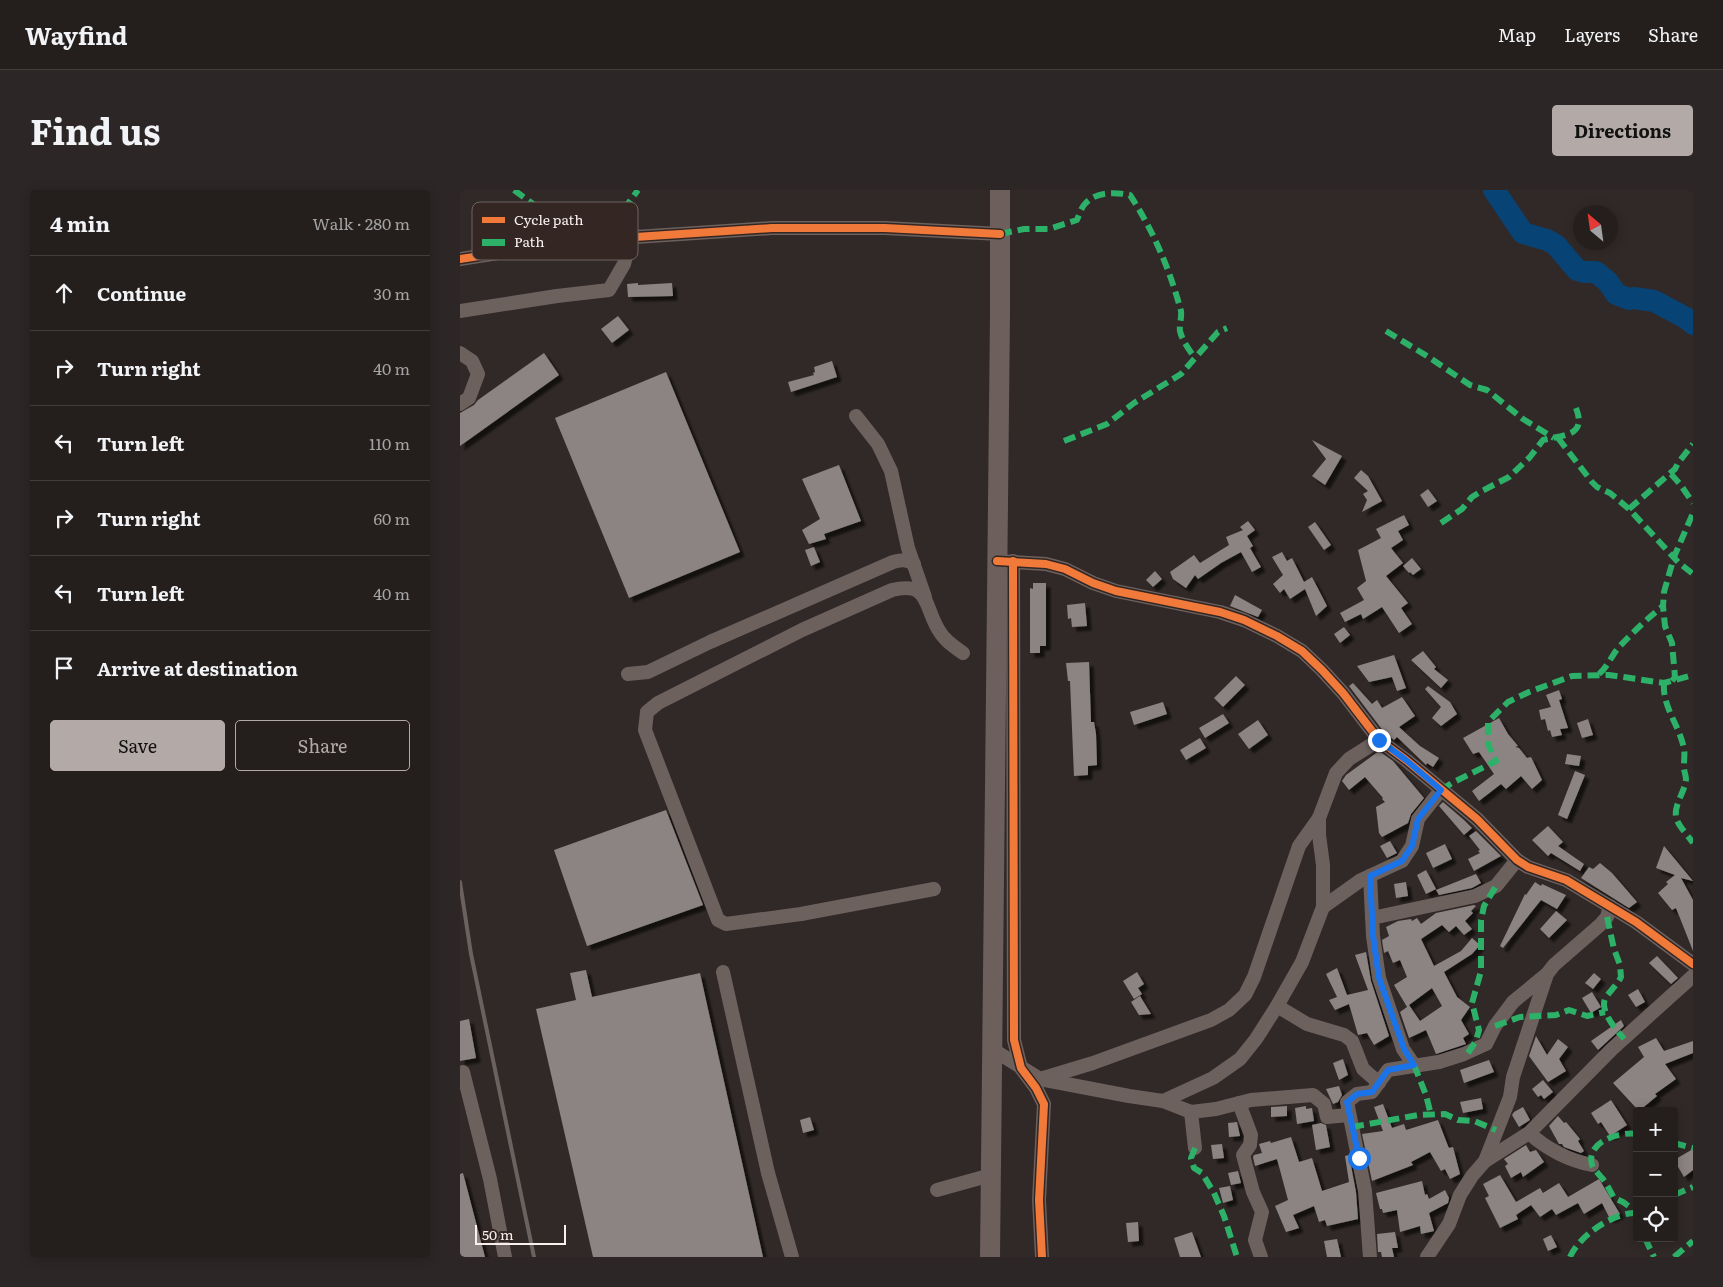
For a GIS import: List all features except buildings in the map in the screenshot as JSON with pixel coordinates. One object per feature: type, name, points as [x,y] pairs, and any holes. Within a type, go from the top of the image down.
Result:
[{"type":"highway","points":[[990,1257],[992,1049],[1005,561],[1000,314],[1000,190]]},
{"type":"street","points":[[638,236],[772,228],[886,228],[1000,234]]},
{"type":"street","points":[[460,310],[609,290],[625,260]]},
{"type":"street","points":[[460,353],[472,361],[478,374],[469,398],[460,404]]},
{"type":"street","points":[[856,416],[878,444],[890,471],[908,548],[937,628],[944,638],[963,653]]},
{"type":"street","points":[[628,674],[648,672],[710,642],[893,562],[908,560],[914,564]]},
{"type":"street","points":[[1042,1257],[1039,1200],[1044,1104],[1036,1088],[1021,1068],[1014,1040],[1005,561],[1046,564],[1065,569],[1092,583],[1116,591],[1220,612],[1244,620],[1277,636],[1302,651],[1322,670],[1343,693],[1379,740],[1477,819],[1517,860],[1566,880],[1651,932],[1693,964]]},
{"type":"street","points":[[925,598],[917,590],[905,587],[892,590],[802,630],[658,703],[647,712],[644,730],[718,920],[726,924],[801,914],[934,889]]},
{"type":"street","points":[[1040,1079],[1092,1063],[1210,1020],[1229,1010],[1245,994],[1254,977],[1299,846],[1319,818],[1336,773],[1349,759],[1379,740]]},
{"type":"street","points":[[1323,907],[1361,880],[1402,861],[1412,846],[1418,819],[1441,790]]},
{"type":"street","points":[[1163,1101],[1213,1078],[1240,1059],[1256,1039],[1302,962],[1323,907],[1323,864],[1319,818]]},
{"type":"street","points":[[1372,918],[1475,896],[1496,886],[1517,860]]},
{"type":"street","points":[[1370,876],[1372,918],[1379,978],[1404,1049],[1414,1065]]},
{"type":"street","points":[[1370,1257],[1365,1191],[1347,1102],[1357,1094],[1372,1092],[1388,1070],[1439,1062],[1486,1044],[1495,1026],[1513,1002],[1600,925],[1607,917],[1610,906]]},
{"type":"street","points":[[723,972],[768,1173],[792,1257]]},
{"type":"street","points":[[1485,1161],[1510,1097],[1513,1077],[1546,974]]},
{"type":"street","points":[[1427,1257],[1450,1224],[1460,1196],[1472,1176],[1485,1161],[1529,1133],[1612,1049],[1693,976]]},
{"type":"street","points":[[1277,1006],[1306,1024],[1344,1035],[1352,1041],[1362,1069],[1379,1083]]},
{"type":"street","points":[[992,1049],[1040,1079],[1163,1101],[1191,1112],[1251,1100],[1314,1095],[1324,1104],[1327,1117],[1349,1115]]},
{"type":"street","points":[[463,1072],[490,1179],[505,1257]]},
{"type":"street","points":[[1239,1103],[1251,1135],[1250,1145],[1243,1156],[1253,1192],[1262,1212],[1255,1240],[1260,1257]]},
{"type":"street","points":[[1191,1112],[1195,1148]]},
{"type":"street","points":[[1529,1133],[1543,1145],[1563,1157],[1592,1166]]},
{"type":"street","points":[[937,1190],[991,1175]]},
{"type":"waterway","points":[[1494,190],[1523,233],[1547,240],[1556,245],[1577,270],[1596,272],[1608,282],[1616,294],[1629,299],[1654,301],[1686,318],[1693,324]]},
{"type":"railway","points":[[460,882],[471,954],[534,1257]]},
{"type":"marked path","points":[[514,190],[530,202]]},
{"type":"marked path","points":[[629,202],[638,190]]},
{"type":"marked path","points":[[1000,234],[1024,229],[1049,229],[1077,220],[1084,205],[1094,197],[1112,193],[1130,195],[1153,236],[1172,280],[1181,311],[1181,334],[1195,358]]},
{"type":"marked path","points":[[1064,441],[1107,424],[1134,403],[1181,374],[1218,332],[1227,328]]},
{"type":"marked path","points":[[1386,331],[1470,385],[1487,390],[1523,419],[1554,438]]},
{"type":"marked path","points":[[1441,523],[1462,509],[1472,497],[1509,477],[1530,457],[1543,440],[1572,433],[1578,424],[1579,417],[1576,408]]},
{"type":"marked path","points":[[1558,438],[1592,482],[1597,487],[1610,493],[1629,509],[1678,562],[1693,574]]},
{"type":"marked path","points":[[1629,509],[1675,469],[1693,444]]},
{"type":"marked path","points":[[1671,474],[1693,503]]},
{"type":"marked path","points":[[1672,681],[1675,677],[1672,643],[1665,626],[1664,592],[1674,557],[1693,513]]},
{"type":"marked path","points":[[1599,674],[1620,646],[1663,606]]},
{"type":"marked path","points":[[1441,790],[1496,761],[1488,744],[1488,722],[1508,702],[1529,692],[1572,676],[1609,675],[1664,683],[1693,675]]},
{"type":"marked path","points":[[1664,683],[1668,708],[1679,732],[1684,751],[1686,779],[1677,807],[1676,817],[1693,843]]},
{"type":"marked path","points":[[1468,1053],[1476,1041],[1479,1030],[1472,1003],[1481,971],[1481,920],[1484,906],[1496,886]]},
{"type":"marked path","points":[[1607,917],[1614,949],[1620,965],[1621,977],[1606,997],[1604,1008],[1609,1019],[1624,1039]]},
{"type":"marked path","points":[[1495,1026],[1520,1017],[1556,1015],[1569,1010],[1587,1016],[1605,1012]]},
{"type":"marked path","points":[[1414,1065],[1426,1095],[1431,1115]]},
{"type":"marked path","points":[[1352,1127],[1418,1115],[1445,1114],[1458,1120],[1474,1121],[1496,1130]]},
{"type":"marked path","points":[[1633,1134],[1613,1136],[1599,1144],[1591,1157],[1593,1167],[1614,1198],[1633,1209]]},
{"type":"marked path","points":[[1678,1144],[1693,1148]]},
{"type":"marked path","points":[[1195,1148],[1191,1158],[1194,1168],[1202,1173],[1214,1193],[1224,1216],[1237,1257]]},
{"type":"marked path","points":[[1678,1193],[1693,1187]]},
{"type":"marked path","points":[[1570,1257],[1581,1241],[1598,1227],[1618,1216],[1633,1213]]},
{"type":"marked path","points":[[1674,1257],[1693,1241]]},
{"type":"marked path","points":[[1647,1242],[1654,1257]]},
{"type":"cycle path","points":[[638,237],[772,228],[885,228],[1000,234]]},
{"type":"cycle path","points":[[460,259],[472,257]]},
{"type":"cycle path","points":[[997,561],[1046,564],[1065,569],[1093,583],[1116,591],[1220,612],[1244,620],[1277,636],[1302,651],[1322,670],[1343,693],[1379,740],[1477,819],[1517,860],[1528,867],[1566,880],[1636,922],[1693,964]]},
{"type":"cycle path","points":[[1013,561],[1014,1040],[1021,1068],[1036,1088],[1044,1104],[1039,1200],[1042,1257]]},
{"type":"route","points":[[1359,1158],[1347,1102],[1357,1094],[1372,1092],[1388,1070],[1414,1065],[1404,1049],[1379,978],[1373,936],[1370,876],[1402,861],[1412,846],[1418,819],[1441,790],[1379,740]]}]
